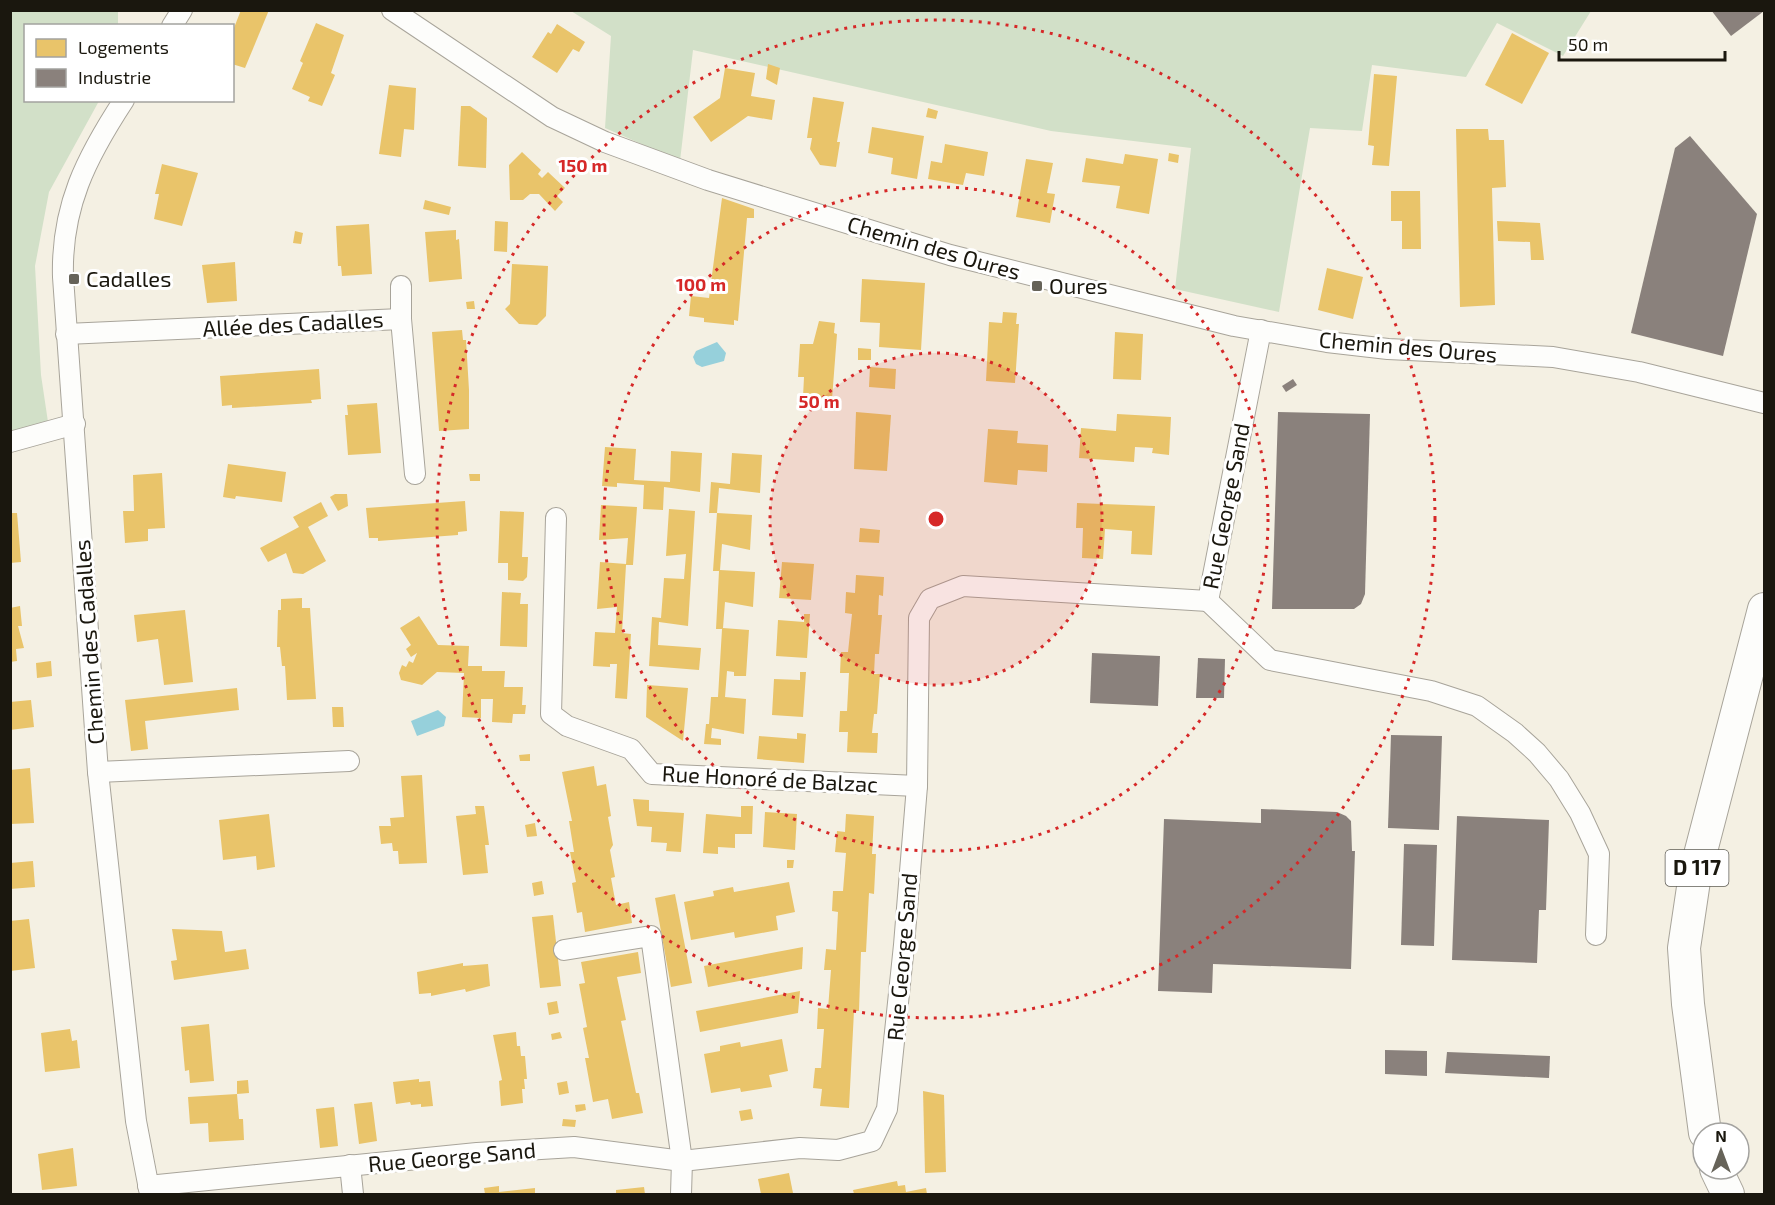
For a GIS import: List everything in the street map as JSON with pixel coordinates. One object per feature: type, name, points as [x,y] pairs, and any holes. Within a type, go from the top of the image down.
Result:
[{"type":"main road","name":"D 117","points":[[1703,1121],[1688,1004],[1684,948],[1695,874],[1764,609]]},
{"type":"street","points":[[173,24],[182,10]]},
{"type":"street","name":"Chemin des Oures","points":[[392,10],[552,117],[605,142],[697,176],[950,255],[1261,330],[1388,349],[1553,357],[1640,372],[1764,403]]},
{"type":"street","name":"Chemin des Cadalles","points":[[123,102],[100,136],[78,179],[66,220],[62,251],[98,772],[136,1121],[149,1190]]},
{"type":"street","points":[[401,286],[401,319]]},
{"type":"street","name":"Allée des Cadalles","points":[[66,334],[401,319],[415,474]]},
{"type":"street","name":"Rue George Sand","points":[[149,1190],[350,1166],[574,1147],[682,1161],[800,1148],[838,1150],[872,1141],[887,1109],[917,786],[919,618],[930,599],[963,586],[1208,600],[1261,330]]},
{"type":"street","points":[[10,442],[75,424]]},
{"type":"street","name":"Rue Honoré de Balzac","points":[[556,519],[551,714],[567,726],[631,749],[652,774],[917,786]]},
{"type":"street","points":[[1208,600],[1270,660],[1431,691],[1477,706],[1515,733],[1537,753],[1559,779],[1580,813],[1599,854],[1596,934]]},
{"type":"street","points":[[98,772],[349,761]]},
{"type":"street","points":[[564,950],[651,936],[682,1161],[681,1194]]},
{"type":"street","points":[[350,1166],[353,1194]]},
{"type":"green space","points":[[11,11],[118,11],[118,24],[24,24],[24,102],[98,102],[49,192],[35,266],[41,375],[48,422],[11,432]]},
{"type":"green space","points":[[571,11],[1591,11],[1563,56],[1497,23],[1466,77],[1372,65],[1362,131],[1310,128],[1279,312],[1175,289],[1191,148],[1051,131],[693,50],[680,161],[605,128],[611,36]]},
{"type":"water","points":[[717,342],[726,353],[724,361],[702,367],[696,364],[693,357],[696,351]]},
{"type":"water","points":[[438,710],[446,717],[444,726],[417,736],[411,721]]},
{"type":"building: Logements","points":[[241,10],[269,10],[245,68],[234,65],[234,28]]},
{"type":"building: Logements","points":[[316,23],[344,35],[331,73],[335,75],[322,106],[308,101],[310,97],[292,89],[303,63],[300,61]]},
{"type":"building: Logements","points":[[557,24],[585,42],[579,52],[573,49],[557,73],[532,57],[548,32],[551,34]]},
{"type":"building: Logements","points":[[1512,33],[1549,53],[1522,104],[1485,85]]},
{"type":"building: Logements","points":[[768,64],[780,68],[777,85],[766,79]]},
{"type":"building: Logements","points":[[725,68],[755,73],[751,96],[775,100],[772,120],[748,116],[711,142],[693,117],[720,98]]},
{"type":"building: Logements","points":[[1374,74],[1397,76],[1389,166],[1372,165],[1374,146],[1368,145]]},
{"type":"building: Logements","points":[[389,85],[416,88],[414,130],[404,129],[401,157],[379,154]]},
{"type":"building: Logements","points":[[813,97],[844,102],[837,142],[840,142],[836,167],[820,165],[810,149],[812,138],[807,138]]},
{"type":"building: Logements","points":[[461,106],[470,106],[487,118],[486,168],[458,166]]},
{"type":"building: Logements","points":[[928,108],[938,111],[936,119],[926,117]]},
{"type":"building: Logements","points":[[872,127],[924,136],[917,179],[891,174],[893,158],[868,153]]},
{"type":"building: Logements","points":[[1456,129],[1488,129],[1489,140],[1504,140],[1506,187],[1492,188],[1495,305],[1460,307]]},
{"type":"building: Logements","points":[[945,144],[988,152],[984,176],[966,173],[963,185],[928,179],[931,161],[942,163]]},
{"type":"building: Logements","points":[[522,152],[541,170],[538,174],[542,178],[548,172],[565,188],[557,196],[563,202],[555,211],[539,194],[530,194],[523,200],[510,200],[509,165]]},
{"type":"building: Logements","points":[[1169,153],[1179,155],[1178,163],[1168,161]]},
{"type":"building: Logements","points":[[1125,154],[1158,159],[1149,214],[1116,208],[1120,186],[1082,182],[1086,158],[1123,164]]},
{"type":"building: Logements","points":[[1026,159],[1053,163],[1047,193],[1055,194],[1050,223],[1016,217]]},
{"type":"building: Logements","points":[[162,164],[198,173],[182,226],[154,219],[159,194],[155,194]]},
{"type":"building: Logements","points":[[1391,191],[1420,191],[1421,249],[1402,249],[1402,221],[1391,221]]},
{"type":"building: Logements","points":[[722,198],[754,209],[754,218],[747,218],[738,321],[734,320],[734,325],[704,322],[704,318],[689,316],[691,296],[709,298]]},
{"type":"building: Logements","points":[[425,200],[451,207],[449,215],[423,209]]},
{"type":"building: Logements","points":[[495,221],[508,222],[507,252],[494,251]]},
{"type":"building: Logements","points":[[1497,221],[1540,223],[1544,260],[1531,260],[1530,242],[1498,241]]},
{"type":"building: Logements","points":[[369,224],[372,274],[342,276],[341,266],[338,266],[336,226]]},
{"type":"building: Logements","points":[[456,230],[456,240],[459,239],[462,279],[429,282],[425,232]]},
{"type":"building: Logements","points":[[295,231],[303,233],[301,244],[293,243]]},
{"type":"building: Logements","points":[[235,262],[237,301],[207,303],[202,265]]},
{"type":"building: Logements","points":[[512,264],[548,266],[546,316],[537,325],[519,324],[505,309],[510,304]]},
{"type":"building: Logements","points":[[1327,268],[1363,277],[1353,319],[1318,310]]},
{"type":"building: Logements","points":[[862,279],[925,283],[921,350],[879,347],[880,323],[860,322]]},
{"type":"building: Logements","points":[[474,301],[475,309],[467,309],[466,302]]},
{"type":"building: Logements","points":[[1003,312],[1017,313],[1016,324],[1019,324],[1015,383],[986,381],[989,322],[1002,323]]},
{"type":"building: Logements","points":[[819,321],[835,323],[834,333],[837,334],[832,399],[803,397],[804,377],[798,377],[800,344],[813,344]]},
{"type":"building: Logements","points":[[462,330],[463,340],[466,340],[469,429],[439,431],[432,332]]},
{"type":"building: Logements","points":[[1115,332],[1143,334],[1141,380],[1113,379]]},
{"type":"building: Logements","points":[[858,348],[871,349],[871,360],[858,360]]},
{"type":"building: Logements","points":[[870,367],[896,369],[895,389],[869,387]]},
{"type":"building: Logements","points":[[319,369],[321,399],[311,400],[312,403],[232,408],[232,405],[222,406],[220,376]]},
{"type":"building: Logements","points":[[377,403],[381,453],[348,455],[345,415],[348,415],[347,405]]},
{"type":"building: Logements","points":[[856,412],[891,415],[887,471],[854,469]]},
{"type":"building: Logements","points":[[1117,414],[1171,417],[1169,455],[1152,453],[1153,448],[1135,447],[1134,462],[1079,458],[1081,428],[1116,431]]},
{"type":"building: Logements","points":[[988,429],[1018,431],[1017,443],[1048,445],[1047,472],[1018,470],[1017,485],[984,482]]},
{"type":"building: Logements","points":[[605,447],[636,449],[634,480],[670,482],[671,451],[702,453],[700,492],[664,487],[663,510],[643,509],[644,485],[617,483],[617,487],[602,486]]},
{"type":"building: Logements","points":[[732,453],[762,455],[760,493],[719,488],[717,513],[709,513],[711,482],[730,484]]},
{"type":"building: Logements","points":[[228,464],[286,472],[282,502],[236,496],[235,499],[223,497]]},
{"type":"building: Logements","points":[[162,473],[165,528],[148,529],[148,541],[125,543],[123,511],[134,511],[133,475]]},
{"type":"building: Logements","points":[[469,474],[480,474],[480,481],[470,481]]},
{"type":"building: Logements","points":[[335,494],[347,494],[348,506],[338,511],[330,497]]},
{"type":"building: Logements","points":[[465,501],[467,531],[458,532],[458,535],[378,541],[378,538],[369,538],[366,508]]},
{"type":"building: Logements","points":[[321,502],[328,516],[308,527],[326,561],[303,574],[293,573],[286,553],[268,562],[260,548],[299,527],[293,517]]},
{"type":"building: Logements","points":[[1077,503],[1155,506],[1152,555],[1131,554],[1132,531],[1105,529],[1103,559],[1082,558],[1083,528],[1076,528]]},
{"type":"building: Logements","points":[[601,505],[637,507],[633,565],[626,565],[622,633],[631,634],[627,699],[615,698],[617,664],[610,664],[610,667],[593,666],[595,632],[615,633],[617,607],[597,609],[600,562],[626,564],[628,538],[599,540]]},
{"type":"building: Logements","points":[[669,509],[695,511],[688,626],[659,622],[658,645],[701,648],[699,670],[649,666],[652,617],[661,618],[664,578],[684,579],[686,554],[666,556]]},
{"type":"building: Logements","points":[[500,511],[524,512],[522,557],[528,557],[527,577],[523,581],[508,580],[508,563],[498,563]]},
{"type":"building: Logements","points":[[10,513],[17,513],[21,562],[10,563]]},
{"type":"building: Logements","points":[[717,513],[752,515],[750,550],[722,544],[720,570],[755,572],[753,607],[725,602],[723,628],[749,630],[746,676],[734,676],[734,672],[727,671],[725,697],[746,699],[744,734],[712,728],[711,738],[721,739],[721,745],[704,744],[706,724],[709,724],[711,697],[718,697],[722,629],[716,629],[719,571],[713,571]]},
{"type":"building: Logements","points":[[860,528],[880,530],[879,543],[859,542]]},
{"type":"building: Logements","points":[[782,562],[814,564],[811,600],[779,598]]},
{"type":"building: Logements","points":[[856,575],[884,577],[883,596],[879,595],[878,615],[882,615],[879,654],[875,654],[874,674],[880,674],[877,714],[874,714],[872,733],[878,733],[877,753],[847,752],[848,732],[839,732],[840,711],[847,711],[849,673],[840,673],[841,652],[848,652],[852,614],[845,613],[846,592],[855,593]]},
{"type":"building: Logements","points":[[502,592],[521,593],[520,604],[528,604],[527,647],[500,646]]},
{"type":"building: Logements","points":[[302,598],[302,608],[310,608],[316,699],[287,700],[285,666],[282,666],[280,647],[277,647],[278,610],[281,610],[281,599]]},
{"type":"building: Logements","points":[[20,606],[22,626],[18,626],[24,648],[16,649],[17,661],[10,662],[10,608]]},
{"type":"building: Logements","points":[[185,610],[193,682],[164,685],[158,639],[137,642],[134,615]]},
{"type":"building: Logements","points":[[804,614],[810,614],[807,658],[776,656],[778,620],[804,622]]},
{"type":"building: Logements","points":[[419,616],[438,645],[469,646],[468,666],[482,666],[482,671],[505,671],[504,687],[523,687],[522,705],[526,705],[525,714],[513,714],[512,723],[492,722],[493,699],[481,699],[481,718],[462,717],[464,673],[437,672],[422,685],[401,680],[399,673],[402,665],[406,667],[409,661],[413,663],[417,653],[411,657],[406,649],[411,645],[400,628]]},
{"type":"building: Logements","points":[[51,661],[52,676],[37,678],[36,663]]},
{"type":"building: Logements","points":[[800,672],[806,672],[803,717],[772,715],[774,679],[800,680]]},
{"type":"building: Logements","points":[[647,685],[688,688],[683,741],[646,717]]},
{"type":"building: Logements","points":[[237,688],[239,710],[145,721],[148,749],[131,751],[125,700]]},
{"type":"building: Logements","points":[[31,700],[34,727],[10,730],[10,702]]},
{"type":"building: Logements","points":[[332,707],[343,707],[344,727],[333,727]]},
{"type":"building: Logements","points":[[797,733],[806,734],[804,763],[757,759],[759,736],[797,739]]},
{"type":"building: Logements","points":[[530,754],[530,761],[520,761],[519,755]]},
{"type":"building: Logements","points":[[594,766],[597,786],[606,784],[613,845],[610,850],[615,877],[611,878],[616,905],[629,902],[632,923],[585,932],[582,912],[577,913],[572,883],[576,882],[570,852],[574,852],[569,821],[572,821],[562,772]]},
{"type":"building: Logements","points":[[30,768],[34,823],[10,824],[10,770]]},
{"type":"building: Logements","points":[[422,775],[427,863],[399,864],[398,851],[393,851],[392,843],[381,844],[379,826],[391,826],[390,818],[404,817],[401,776]]},
{"type":"building: Logements","points":[[633,799],[649,800],[649,811],[684,813],[681,852],[666,851],[667,843],[651,842],[652,827],[637,826]]},
{"type":"building: Logements","points":[[475,806],[484,806],[489,845],[485,845],[488,873],[463,875],[456,816],[476,814]]},
{"type":"building: Logements","points":[[741,806],[753,806],[752,834],[735,834],[735,848],[718,847],[718,854],[703,853],[706,814],[741,817]]},
{"type":"building: Logements","points":[[765,812],[797,814],[795,850],[763,847]]},
{"type":"building: Logements","points":[[269,814],[275,867],[257,870],[256,856],[223,860],[219,820]]},
{"type":"building: Logements","points":[[846,814],[874,816],[872,854],[876,854],[874,894],[869,893],[866,952],[861,952],[859,1011],[854,1011],[849,1108],[820,1106],[822,1089],[813,1088],[815,1068],[821,1068],[824,1029],[817,1029],[818,1008],[828,1009],[831,970],[824,970],[826,949],[836,950],[838,912],[832,911],[833,891],[843,891],[846,853],[835,852],[837,831],[845,832]]},
{"type":"building: Logements","points":[[535,823],[537,836],[527,837],[525,825]]},
{"type":"building: Logements","points":[[787,860],[794,860],[793,868],[787,868]]},
{"type":"building: Logements","points":[[33,861],[35,887],[10,889],[10,863]]},
{"type":"building: Logements","points":[[542,881],[544,894],[534,896],[532,883]]},
{"type":"building: Logements","points":[[789,882],[795,912],[776,916],[778,930],[735,938],[734,932],[691,940],[684,902],[714,896],[713,891],[733,887],[734,892]]},
{"type":"building: Logements","points":[[675,894],[692,983],[671,987],[655,898]]},
{"type":"building: Logements","points":[[553,915],[561,986],[540,988],[532,917]]},
{"type":"building: Logements","points":[[29,919],[35,968],[10,971],[10,921]]},
{"type":"building: Logements","points":[[172,929],[222,931],[225,952],[246,949],[249,969],[174,980],[171,961],[177,960]]},
{"type":"building: Logements","points":[[803,947],[802,969],[708,987],[704,966]]},
{"type":"building: Logements","points":[[638,952],[641,973],[617,977],[626,1020],[621,1021],[636,1093],[639,1093],[643,1113],[612,1119],[608,1099],[593,1102],[585,1058],[589,1058],[583,1028],[587,1027],[579,984],[585,983],[581,962]]},
{"type":"building: Logements","points":[[463,963],[463,966],[488,964],[490,986],[466,992],[465,989],[431,996],[431,993],[419,994],[417,972]]},
{"type":"building: Logements","points":[[800,991],[798,1013],[700,1032],[696,1011]]},
{"type":"building: Logements","points":[[557,1001],[559,1013],[549,1015],[547,1003]]},
{"type":"building: Logements","points":[[209,1024],[214,1081],[190,1083],[189,1070],[185,1071],[181,1027]]},
{"type":"building: Logements","points":[[70,1029],[72,1041],[77,1040],[80,1068],[45,1072],[41,1033]]},
{"type":"building: Logements","points":[[516,1032],[517,1046],[520,1046],[521,1056],[525,1056],[527,1079],[524,1079],[525,1089],[522,1089],[523,1103],[501,1106],[499,1081],[502,1080],[493,1035]]},
{"type":"building: Logements","points":[[560,1032],[562,1038],[552,1040],[551,1034]]},
{"type":"building: Logements","points":[[782,1039],[788,1071],[769,1075],[772,1087],[741,1092],[740,1088],[711,1093],[704,1054],[720,1051],[720,1046],[740,1042],[741,1047]]},
{"type":"building: Logements","points":[[419,1079],[419,1082],[430,1081],[433,1106],[421,1107],[421,1104],[411,1105],[410,1102],[396,1104],[393,1082]]},
{"type":"building: Logements","points":[[248,1080],[249,1093],[237,1094],[237,1081]]},
{"type":"building: Logements","points":[[567,1081],[569,1093],[559,1095],[557,1083]]},
{"type":"building: Logements","points":[[923,1091],[944,1095],[946,1172],[925,1173]]},
{"type":"building: Logements","points":[[237,1094],[239,1119],[243,1119],[244,1140],[209,1142],[208,1123],[190,1124],[188,1097]]},
{"type":"building: Logements","points":[[372,1102],[377,1141],[359,1144],[354,1104]]},
{"type":"building: Logements","points":[[585,1104],[586,1110],[576,1112],[575,1105]]},
{"type":"building: Logements","points":[[334,1107],[338,1146],[320,1148],[316,1109]]},
{"type":"building: Logements","points":[[751,1109],[753,1119],[741,1121],[739,1111]]},
{"type":"building: Logements","points":[[563,1119],[576,1120],[575,1127],[562,1126]]},
{"type":"building: Logements","points":[[73,1148],[77,1186],[42,1190],[38,1154]]},
{"type":"building: Logements","points":[[789,1173],[793,1193],[761,1194],[758,1179]]},
{"type":"building: Logements","points":[[897,1181],[898,1186],[905,1185],[906,1192],[926,1188],[927,1194],[854,1194],[853,1190]]},
{"type":"building: Logements","points":[[499,1186],[499,1192],[535,1188],[535,1194],[485,1194],[484,1188]]},
{"type":"building: Logements","points":[[644,1187],[645,1194],[616,1194],[616,1190]]},
{"type":"building: Industrie","points":[[1711,10],[1764,10],[1764,11],[1731,36]]},
{"type":"building: Industrie","points":[[1690,136],[1757,214],[1723,356],[1631,333],[1675,148]]},
{"type":"building: Industrie","points":[[1293,379],[1297,385],[1286,392],[1282,386]]},
{"type":"building: Industrie","points":[[1278,412],[1370,414],[1365,594],[1361,604],[1354,609],[1272,609]]},
{"type":"building: Industrie","points":[[1092,653],[1160,656],[1158,706],[1090,703]]},
{"type":"building: Industrie","points":[[1198,658],[1225,659],[1224,698],[1196,698]]},
{"type":"building: Industrie","points":[[1391,735],[1442,736],[1439,830],[1388,828]]},
{"type":"building: Industrie","points":[[1261,809],[1337,812],[1351,821],[1352,851],[1355,851],[1351,969],[1213,964],[1212,993],[1158,991],[1164,819],[1261,823]]},
{"type":"building: Industrie","points":[[1457,816],[1549,820],[1546,910],[1539,910],[1537,963],[1452,960]]},
{"type":"building: Industrie","points":[[1404,844],[1437,845],[1434,946],[1401,945]]},
{"type":"building: Industrie","points":[[1385,1050],[1427,1051],[1427,1076],[1385,1074]]},
{"type":"building: Industrie","points":[[1447,1052],[1550,1056],[1549,1078],[1445,1073]]},
{"type":"place","name":"Cadalles","points":[[74,279]]},
{"type":"place","name":"Oures","points":[[1037,286]]}]
